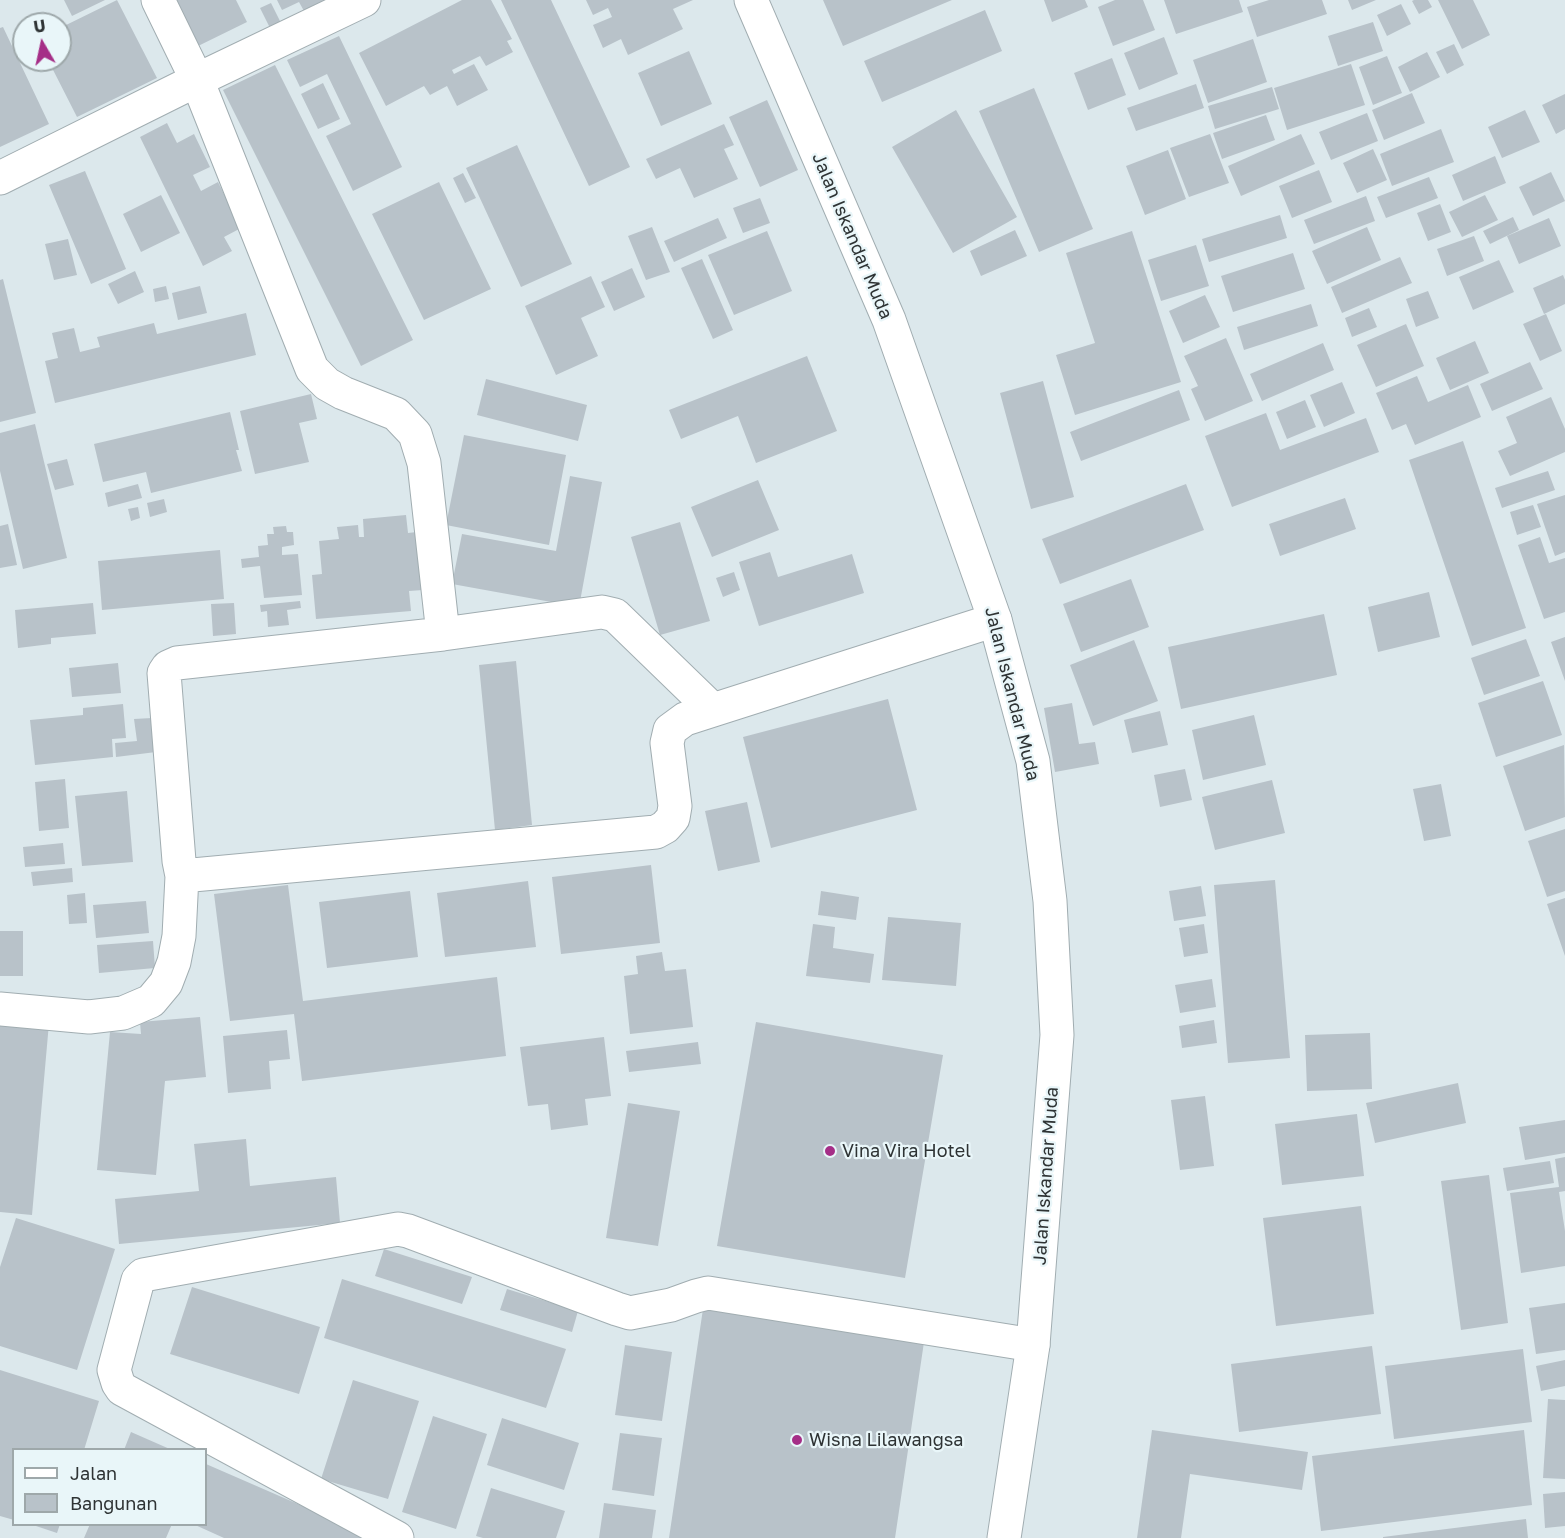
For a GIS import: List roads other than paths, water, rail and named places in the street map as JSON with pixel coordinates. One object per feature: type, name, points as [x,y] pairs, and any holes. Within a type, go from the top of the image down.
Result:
[{"type":"street","points":[[158,0],[197,80],[312,369],[327,384],[343,393],[396,414],[415,434],[424,463],[443,634]]},
{"type":"street","points":[[0,178],[364,0]]},
{"type":"street","name":"Jalan Iskandar Muda","points":[[751,0],[889,320],[995,620],[1033,761],[1050,901],[1057,1035],[1033,1345],[1004,1538]]},
{"type":"street","points":[[0,1009],[89,1017],[123,1013],[151,1001],[166,983],[174,962],[179,936],[182,876],[164,674],[168,667],[177,663],[443,634],[602,612],[615,615],[713,710]]},
{"type":"street","points":[[182,876],[656,832],[665,827],[673,818],[675,806],[667,743],[670,730],[685,719],[995,620]]},
{"type":"street","points":[[397,1538],[122,1389],[114,1370],[138,1280],[143,1275],[398,1229],[630,1312],[671,1305],[708,1293],[1033,1345]]},
{"type":"place","name":"Vina Vira Hotel","points":[[830,1151]]},
{"type":"place","name":"Wisna Lilawangsa","points":[[797,1440]]}]
